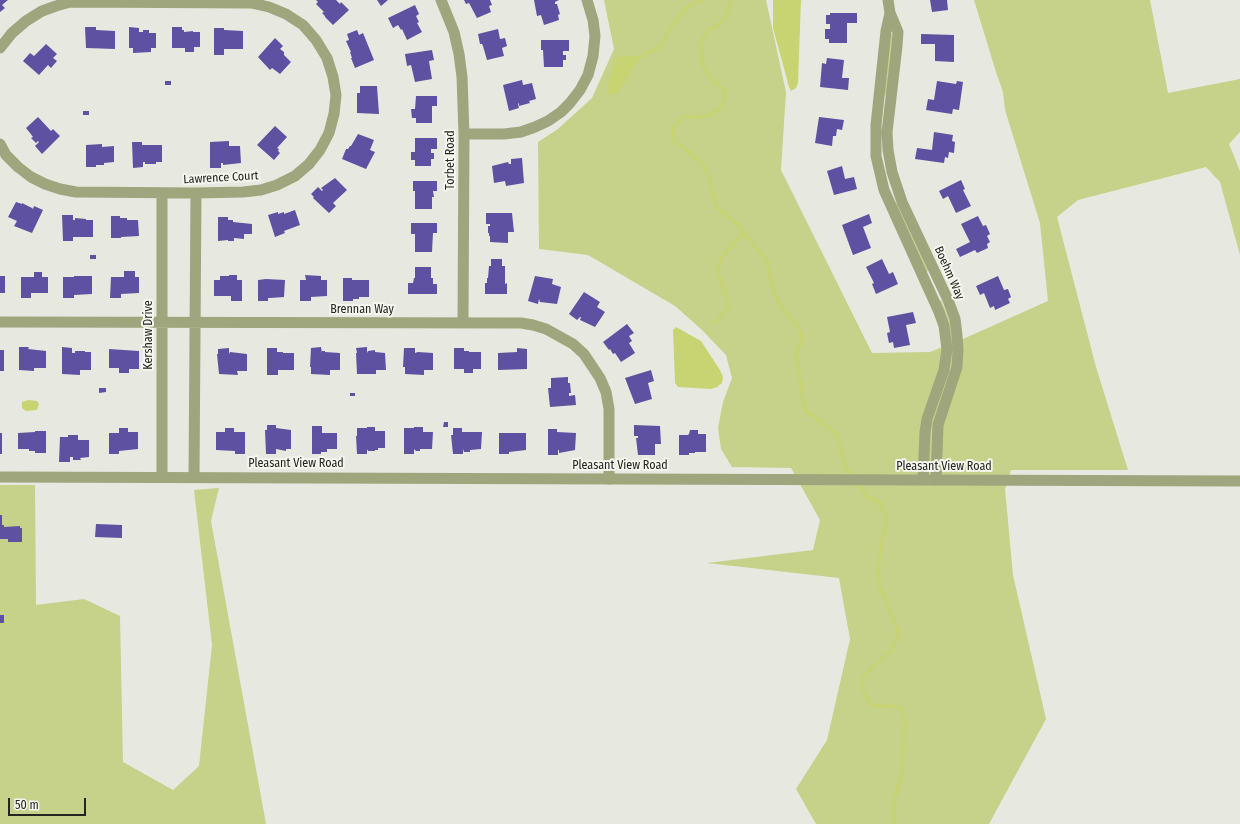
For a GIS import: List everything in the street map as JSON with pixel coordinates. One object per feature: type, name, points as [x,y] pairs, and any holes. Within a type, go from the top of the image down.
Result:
[{"type":"street","name":"Torbet Road","points":[[441,0],[454,32],[462,77],[464,134],[463,323]]},
{"type":"street","points":[[464,134],[504,134],[528,130],[548,121],[561,112],[570,103],[580,90],[588,75],[593,56],[595,36],[593,20],[587,0]]},
{"type":"street","name":"Boehm Way","points":[[888,0],[890,13],[898,32],[888,132],[888,150],[892,172],[897,191],[948,300],[955,319],[958,350],[956,371],[938,425],[936,480]]},
{"type":"street","name":"Lawrence Court","points":[[0,48],[12,32],[26,21],[42,11],[70,2],[179,1],[251,3],[268,7],[286,14],[303,25],[316,40],[327,58],[333,77],[336,95],[334,114],[329,133],[320,150],[309,164],[295,176],[277,185],[261,190],[196,193],[76,192],[44,184],[31,177],[6,155],[0,144]]},
{"type":"street","name":"Boehm Way","points":[[890,13],[886,31],[877,114],[875,136],[876,156],[887,198],[939,312],[944,326],[947,350],[944,368],[927,419],[923,480]]},
{"type":"street","points":[[877,114],[890,113]]},
{"type":"street","points":[[887,198],[897,191]]},
{"type":"street","name":"Kershaw Drive","points":[[162,193],[162,477]]},
{"type":"street","points":[[194,477],[196,193]]},
{"type":"street","name":"Brennan Way","points":[[0,322],[521,323],[533,325],[559,335],[573,344],[584,354],[600,378],[606,392],[609,409],[609,479]]},
{"type":"street","points":[[944,368],[956,371]]},
{"type":"street","name":"Pleasant View Road","points":[[0,477],[1240,481]]},
{"type":"shaded area","points":[[604,0],[766,0],[786,92],[781,170],[872,353],[930,352],[950,344],[939,301],[941,300],[950,321],[954,343],[1048,301],[1040,223],[1005,110],[1003,92],[974,0],[1150,0],[1168,93],[1240,79],[1240,132],[1229,144],[1240,171],[1240,255],[1220,182],[1206,167],[1078,200],[1057,217],[1096,367],[1128,470],[1011,470],[1005,489],[1013,575],[1046,719],[989,824],[816,824],[796,789],[827,740],[850,639],[839,578],[707,563],[813,550],[820,520],[791,468],[732,467],[721,449],[718,428],[723,402],[732,378],[726,355],[701,329],[675,306],[588,255],[539,249],[538,142],[558,129],[592,98],[614,49]]},
{"type":"shaded area","points":[[773,0],[801,0],[798,83],[796,88],[791,91],[773,28]]},
{"type":"shaded area","points":[[891,33],[892,49],[887,94],[884,96]]},
{"type":"shaded area","points":[[620,56],[639,57],[619,91],[614,95],[609,94],[607,88],[615,60]]},
{"type":"shaded area","points":[[895,204],[897,204],[928,270],[926,273]]},
{"type":"shaded area","points":[[676,327],[701,341],[723,377],[722,383],[717,387],[711,389],[678,387],[675,383],[673,330]]},
{"type":"shaded area","points":[[28,400],[37,401],[39,404],[37,410],[26,411],[22,408],[22,402]]},
{"type":"shaded area","points":[[0,485],[35,485],[36,605],[84,599],[120,616],[123,762],[173,790],[199,766],[212,645],[194,490],[219,488],[211,521],[266,824],[0,824]]},
{"type":"building","points":[[0,0],[8,0],[2,5],[5,8],[0,12]]},
{"type":"building","points":[[316,0],[336,0],[340,4],[341,2],[349,10],[333,25],[322,13],[324,12],[316,4],[318,2]]},
{"type":"building","points":[[377,0],[388,0],[381,6]]},
{"type":"building","points":[[464,0],[490,0],[492,5],[489,6],[491,12],[477,18],[469,3],[466,4]]},
{"type":"building","points":[[534,0],[559,0],[555,2],[555,4],[557,4],[560,14],[558,15],[559,20],[544,25],[541,15],[537,16]]},
{"type":"building","points":[[930,0],[947,0],[948,10],[932,12]]},
{"type":"building","points":[[415,5],[419,14],[416,16],[419,22],[417,23],[422,32],[407,40],[402,29],[401,30],[398,25],[393,28],[388,18]]},
{"type":"building","points":[[830,13],[857,13],[857,23],[847,23],[847,43],[829,43],[829,39],[825,39],[825,29],[830,29],[830,24],[826,24],[826,15],[830,15]]},
{"type":"building","points":[[85,27],[96,27],[96,30],[115,31],[115,49],[86,48]]},
{"type":"building","points":[[129,27],[139,28],[139,32],[149,30],[149,33],[156,33],[156,48],[151,48],[151,52],[133,53],[133,48],[129,48]]},
{"type":"building","points":[[172,27],[182,27],[184,32],[200,32],[200,47],[194,47],[194,52],[185,52],[185,48],[172,48]]},
{"type":"building","points":[[214,28],[243,31],[243,49],[224,49],[224,55],[214,55]]},
{"type":"building","points":[[498,29],[500,39],[505,38],[507,46],[502,48],[504,56],[487,60],[483,46],[480,44],[478,34]]},
{"type":"building","points":[[357,30],[359,35],[363,33],[374,60],[355,68],[351,58],[351,52],[346,41],[349,40],[347,34]]},
{"type":"building","points":[[921,34],[954,35],[954,62],[935,61],[935,44],[921,44]]},
{"type":"building","points":[[275,38],[283,46],[280,49],[291,62],[280,74],[272,68],[270,70],[258,57]]},
{"type":"building","points":[[541,40],[569,40],[569,51],[563,51],[563,55],[566,55],[566,60],[563,60],[563,67],[544,67]]},
{"type":"building","points":[[46,44],[57,54],[53,58],[57,61],[51,68],[48,65],[39,75],[23,61],[30,53],[34,56]]},
{"type":"building","points":[[432,50],[434,60],[429,61],[432,79],[415,82],[411,65],[407,66],[405,54]]},
{"type":"building","points":[[827,58],[844,60],[842,78],[849,78],[848,90],[820,87],[822,63],[826,64]]},
{"type":"building","points":[[522,80],[523,85],[532,83],[536,99],[529,101],[530,103],[519,106],[519,103],[518,104],[519,108],[509,111],[503,85]]},
{"type":"building","points":[[165,81],[171,81],[171,85],[165,85]]},
{"type":"building","points":[[937,81],[956,84],[957,81],[963,82],[959,110],[953,109],[952,114],[926,110],[928,99],[934,100]]},
{"type":"building","points":[[360,86],[377,86],[379,114],[357,113],[357,93],[360,93]]},
{"type":"building","points":[[416,96],[437,96],[437,106],[432,106],[432,123],[416,123],[416,118],[412,118],[411,109],[415,109]]},
{"type":"building","points":[[83,111],[89,111],[89,115],[83,115]]},
{"type":"building","points":[[38,117],[51,131],[53,129],[60,136],[42,154],[35,146],[39,142],[38,141],[36,143],[31,138],[33,137],[26,128]]},
{"type":"building","points":[[819,117],[844,120],[842,130],[837,129],[836,136],[833,136],[832,146],[815,143]]},
{"type":"building","points":[[275,126],[287,137],[277,148],[279,149],[278,151],[280,153],[274,160],[257,145]]},
{"type":"building","points":[[934,132],[953,135],[952,141],[955,142],[954,153],[949,152],[948,158],[945,157],[944,163],[915,159],[917,148],[932,150]]},
{"type":"building","points":[[358,134],[374,140],[370,150],[375,152],[366,169],[342,159],[346,149],[351,146]]},
{"type":"building","points":[[415,138],[437,138],[437,149],[431,149],[431,153],[434,153],[434,159],[431,159],[431,166],[415,166],[415,160],[411,160],[411,152],[415,152]]},
{"type":"building","points":[[229,141],[229,146],[240,146],[241,163],[223,165],[223,163],[221,163],[221,168],[210,168],[210,142]]},
{"type":"building","points":[[132,142],[142,142],[142,145],[162,145],[162,162],[156,162],[156,164],[145,164],[145,162],[143,162],[143,167],[133,168]]},
{"type":"building","points":[[102,144],[102,147],[114,146],[114,162],[104,163],[104,165],[96,165],[96,167],[86,167],[86,145]]},
{"type":"building","points":[[522,158],[524,183],[506,186],[505,181],[494,183],[492,166],[508,162],[511,164],[511,159]]},
{"type":"building","points":[[842,166],[845,179],[854,177],[857,189],[834,195],[827,171]]},
{"type":"building","points":[[335,178],[347,190],[333,203],[336,206],[329,213],[313,198],[314,197],[311,194],[318,187],[322,191],[323,190],[321,188]]},
{"type":"building","points":[[961,180],[965,189],[963,190],[971,206],[956,213],[948,196],[943,199],[939,191]]},
{"type":"building","points":[[413,181],[437,181],[437,191],[433,191],[434,197],[432,197],[432,209],[415,209],[415,191],[413,191]]},
{"type":"building","points":[[16,202],[22,203],[33,209],[34,206],[43,210],[32,233],[14,226],[17,221],[8,217]]},
{"type":"building","points":[[295,210],[300,225],[284,231],[285,233],[275,237],[268,215],[278,212],[278,214],[284,212],[284,214]]},
{"type":"building","points":[[486,213],[512,213],[514,232],[508,232],[508,243],[490,242],[488,226],[490,226],[490,224],[486,224]]},
{"type":"building","points":[[869,214],[872,223],[863,227],[871,248],[853,255],[842,225]]},
{"type":"building","points":[[62,215],[73,215],[73,220],[75,220],[75,218],[93,220],[93,237],[73,237],[73,241],[63,241]]},
{"type":"building","points":[[111,216],[120,216],[120,218],[127,218],[127,220],[138,220],[139,236],[111,238]]},
{"type":"building","points":[[978,216],[983,226],[986,225],[990,234],[987,236],[990,242],[987,244],[988,248],[977,253],[975,250],[960,257],[956,249],[970,242],[961,224]]},
{"type":"building","points":[[218,217],[228,217],[228,220],[233,220],[233,222],[252,224],[252,234],[244,234],[244,239],[234,238],[234,241],[218,241]]},
{"type":"building","points":[[411,223],[437,223],[437,233],[433,233],[432,252],[415,252],[415,234],[411,234]]},
{"type":"building","points":[[90,255],[96,255],[96,259],[90,259]]},
{"type":"building","points":[[491,259],[502,259],[502,266],[505,266],[505,284],[507,283],[507,294],[485,294],[485,283],[487,283]]},
{"type":"building","points":[[882,259],[889,274],[893,272],[898,284],[876,294],[872,284],[874,283],[866,267]]},
{"type":"building","points":[[415,267],[431,267],[431,278],[433,278],[433,284],[437,284],[437,294],[408,294],[408,283],[413,283],[415,278]]},
{"type":"building","points":[[124,271],[135,271],[135,277],[139,277],[139,293],[121,294],[121,298],[110,298],[111,277],[124,277]]},
{"type":"building","points":[[34,272],[42,272],[42,277],[48,277],[48,293],[31,293],[31,298],[21,298],[21,277],[34,277]]},
{"type":"building","points":[[237,275],[237,280],[242,280],[242,301],[231,301],[231,296],[214,296],[214,280],[220,280],[220,276]]},
{"type":"building","points":[[305,275],[321,276],[321,280],[327,280],[327,296],[311,297],[311,301],[300,301],[300,280],[306,280]]},
{"type":"building","points":[[0,276],[5,276],[5,293],[0,293]]},
{"type":"building","points":[[92,276],[92,294],[74,295],[74,298],[63,298],[63,277]]},
{"type":"building","points":[[535,276],[553,279],[552,284],[561,287],[557,304],[540,302],[539,299],[538,304],[528,301]]},
{"type":"building","points":[[998,276],[1004,290],[1008,289],[1011,297],[1008,299],[1010,303],[995,310],[994,306],[990,308],[984,293],[980,295],[976,286]]},
{"type":"building","points":[[343,278],[352,278],[352,280],[369,280],[369,297],[359,297],[359,299],[353,299],[353,301],[343,301]]},
{"type":"building","points":[[258,280],[285,280],[284,297],[268,298],[268,301],[258,301]]},
{"type":"building","points":[[584,292],[600,302],[597,307],[605,312],[595,327],[580,320],[581,317],[577,320],[569,314]]},
{"type":"building","points":[[913,312],[916,323],[906,325],[910,345],[894,348],[893,342],[889,343],[887,333],[890,332],[887,317]]},
{"type":"building","points":[[627,324],[634,333],[629,336],[632,341],[629,343],[635,353],[621,362],[615,353],[613,354],[603,342]]},
{"type":"building","points":[[19,347],[29,347],[28,349],[46,351],[46,368],[34,368],[34,371],[19,370]]},
{"type":"building","points":[[62,347],[72,348],[72,353],[75,353],[75,351],[91,352],[91,370],[80,370],[80,375],[62,374]]},
{"type":"building","points":[[321,347],[322,353],[322,351],[325,351],[340,353],[340,370],[330,370],[330,375],[311,374],[311,348]]},
{"type":"building","points":[[367,347],[367,353],[368,351],[375,350],[375,352],[385,353],[386,370],[376,370],[376,374],[357,374],[356,348]]},
{"type":"building","points":[[229,348],[229,354],[230,352],[247,354],[247,371],[237,371],[238,375],[219,374],[218,349]]},
{"type":"building","points":[[267,348],[277,348],[277,352],[294,353],[294,370],[278,370],[278,375],[267,375]]},
{"type":"building","points":[[404,348],[415,348],[415,353],[433,353],[433,370],[424,370],[424,375],[405,374],[405,367],[403,367]]},
{"type":"building","points":[[454,348],[464,348],[464,351],[469,352],[481,352],[481,369],[473,369],[473,373],[464,373],[464,369],[454,369]]},
{"type":"building","points":[[517,348],[527,349],[527,369],[498,370],[498,353],[517,352]]},
{"type":"building","points":[[109,349],[139,351],[139,369],[129,369],[129,373],[119,373],[119,368],[109,368]]},
{"type":"building","points":[[0,350],[4,350],[4,371],[0,371]]},
{"type":"building","points":[[651,370],[654,381],[648,383],[652,399],[635,404],[625,378]]},
{"type":"building","points":[[568,377],[571,393],[569,393],[569,396],[575,395],[576,405],[550,407],[548,388],[551,388],[551,378]]},
{"type":"building","points":[[99,388],[106,388],[106,392],[99,393]]},
{"type":"building","points":[[350,393],[355,393],[355,396],[350,396]]},
{"type":"building","points":[[444,422],[448,422],[448,427],[443,427]]},
{"type":"building","points":[[267,425],[276,425],[276,428],[291,430],[291,449],[286,449],[286,451],[276,449],[276,454],[266,454],[265,430],[267,430]]},
{"type":"building","points":[[634,425],[660,426],[661,444],[655,444],[655,455],[638,455],[636,438],[638,438],[638,436],[634,436]]},
{"type":"building","points":[[312,426],[322,426],[322,433],[337,433],[337,449],[327,449],[327,452],[321,452],[321,454],[312,454]]},
{"type":"building","points":[[375,427],[375,431],[385,431],[385,448],[378,448],[378,450],[375,451],[368,451],[367,449],[367,454],[357,454],[357,428]]},
{"type":"building","points":[[423,427],[423,432],[433,432],[432,449],[420,449],[420,451],[416,451],[414,449],[414,454],[404,454],[404,428]]},
{"type":"building","points":[[119,428],[128,428],[128,432],[138,432],[138,449],[119,451],[119,454],[109,454],[109,433],[119,433]]},
{"type":"building","points":[[225,428],[234,428],[234,432],[245,432],[245,454],[235,454],[235,451],[216,450],[216,432],[225,432]]},
{"type":"building","points":[[453,428],[462,428],[462,432],[482,432],[481,449],[464,452],[463,449],[463,454],[453,454],[451,435],[453,435]]},
{"type":"building","points":[[548,429],[557,429],[557,432],[576,433],[575,450],[559,453],[558,450],[558,455],[548,455]]},
{"type":"building","points":[[690,430],[698,430],[698,434],[706,434],[706,452],[695,452],[689,453],[689,455],[679,455],[679,435],[688,435]]},
{"type":"building","points":[[46,431],[46,453],[35,453],[35,451],[29,451],[29,449],[18,449],[18,433]]},
{"type":"building","points":[[0,433],[2,433],[2,454],[0,454]]},
{"type":"building","points":[[499,433],[526,433],[526,450],[509,452],[509,454],[499,454]]},
{"type":"building","points":[[68,435],[78,435],[78,440],[89,440],[89,457],[80,458],[81,460],[73,460],[73,457],[70,457],[70,462],[59,462],[60,437],[68,437]]},
{"type":"building","points":[[0,515],[2,515],[2,525],[4,525],[4,527],[20,526],[20,528],[22,528],[22,542],[8,542],[8,539],[0,539]]},
{"type":"building","points":[[96,524],[122,525],[122,538],[95,537]]},
{"type":"building","points":[[0,615],[4,615],[4,623],[0,623]]},
{"type":"waterway","points":[[637,58],[662,45],[668,32],[687,7],[703,0]]},
{"type":"waterway","points":[[731,0],[728,13],[721,23],[708,30],[701,41],[702,64],[711,79],[725,90],[722,106],[711,115],[699,117],[684,116],[673,127],[674,140],[703,164],[709,177],[716,207],[737,224],[767,261],[772,286],[780,305],[800,329],[802,339],[796,354],[805,410],[838,435],[845,467],[852,477]]},
{"type":"waterway","points":[[713,323],[729,308],[717,269],[723,256],[744,232]]},
{"type":"waterway","points":[[856,483],[869,498],[879,502],[887,517],[878,570],[880,588],[899,633],[891,650],[862,677],[862,689],[871,705],[899,707],[905,721],[902,773],[895,797],[893,814],[895,824]]}]
